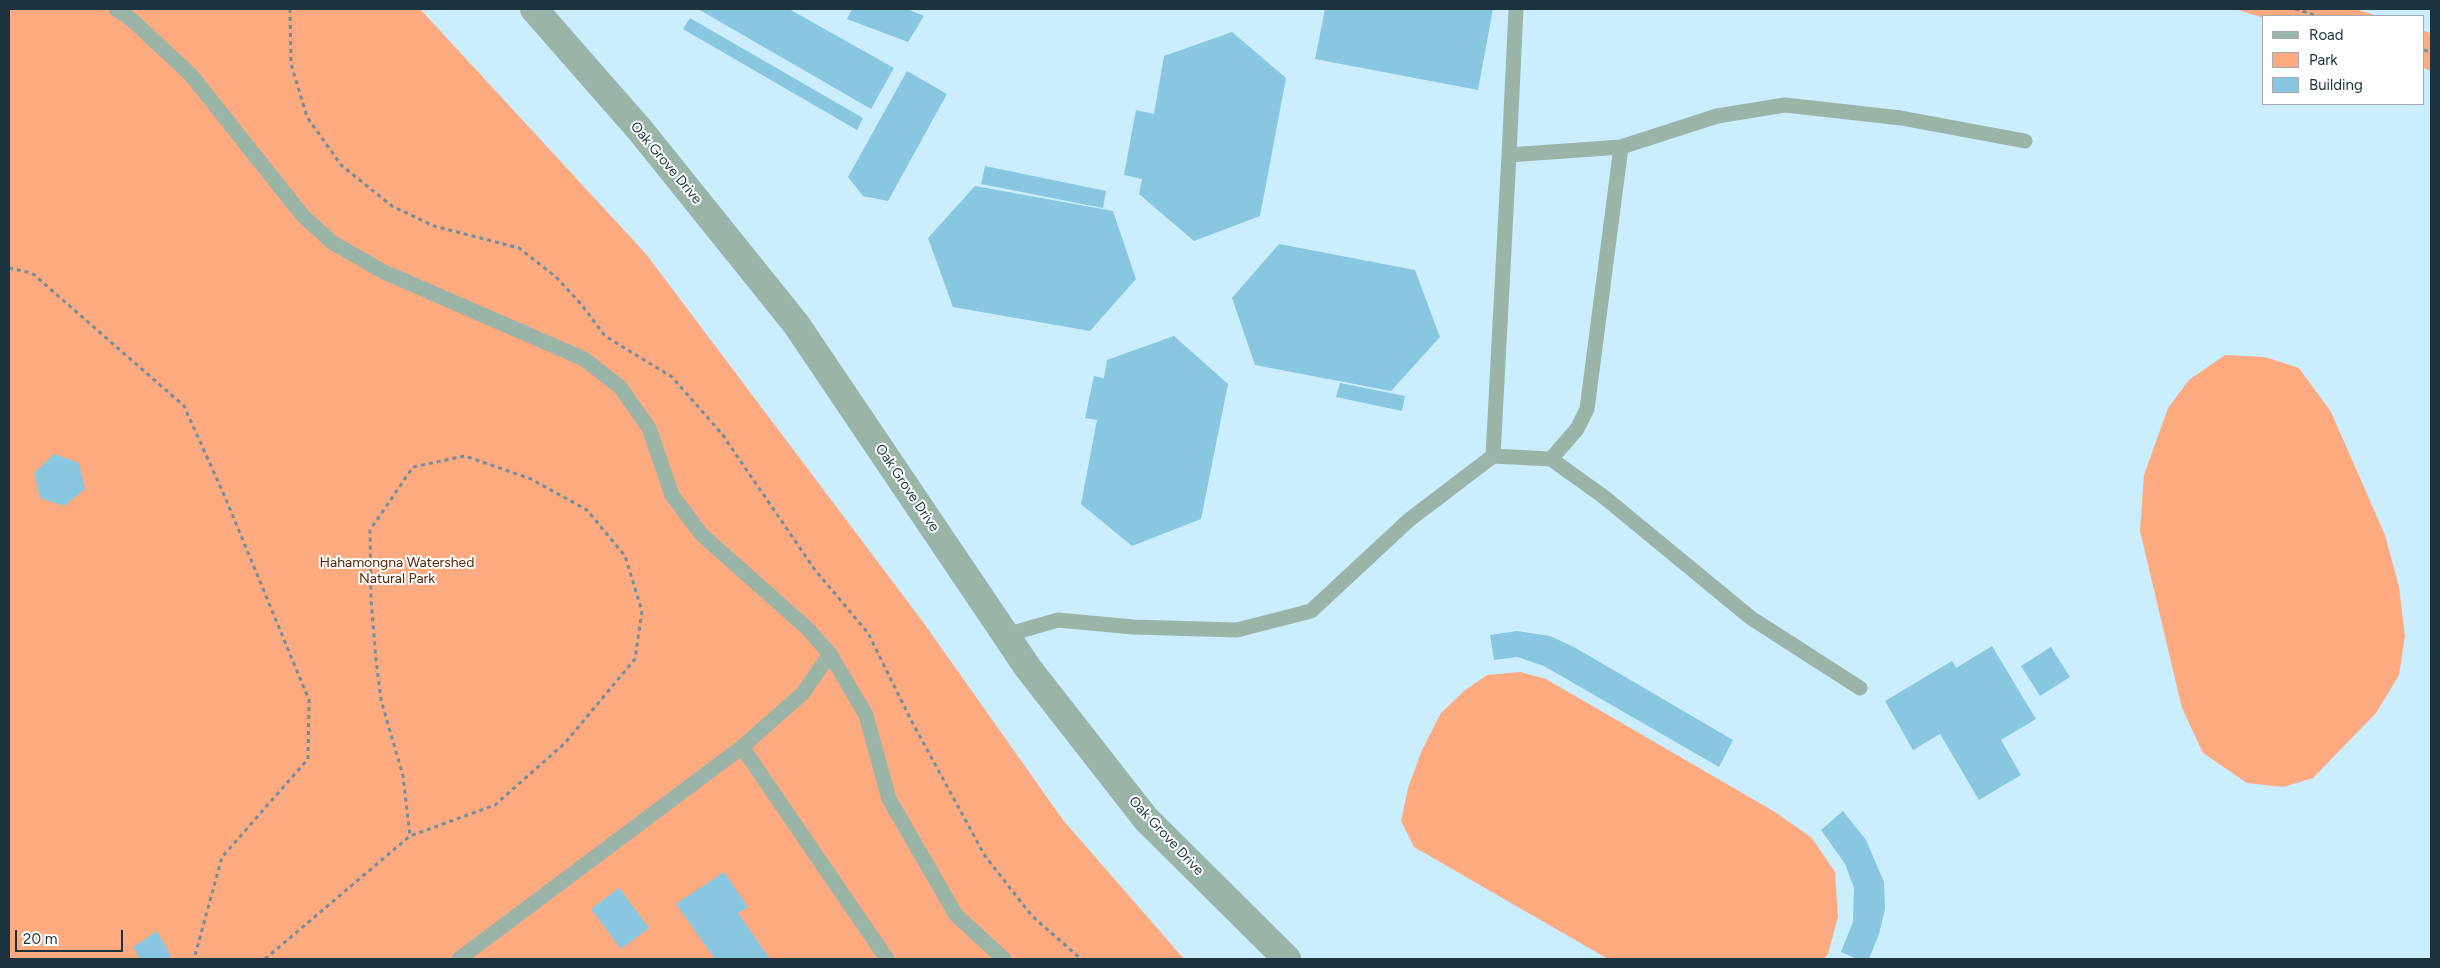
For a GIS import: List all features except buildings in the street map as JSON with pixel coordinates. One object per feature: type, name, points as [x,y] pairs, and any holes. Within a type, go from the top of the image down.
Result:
[{"type":"street","name":"Oak Grove Drive","points":[[534,9],[640,130],[796,324],[1028,668],[1146,819],[1287,959]]},
{"type":"lane","points":[[116,9],[132,20],[191,75],[303,216],[333,243],[384,272],[584,359],[620,387],[649,428],[672,495],[700,534],[808,629],[830,654],[866,715],[889,799],[956,915],[1004,959]]},
{"type":"lane","points":[[1493,456],[1516,9]]},
{"type":"lane","points":[[1509,155],[1621,147],[1717,116],[1785,105],[1901,118],[2025,142]]},
{"type":"lane","points":[[1551,459],[1577,429],[1587,409],[1621,147]]},
{"type":"lane","points":[[1006,635],[1058,620],[1133,627],[1237,630],[1312,610],[1409,520],[1493,456],[1551,459],[1604,497],[1751,618],[1860,688]]},
{"type":"lane","points":[[459,959],[742,747],[803,694],[830,654]]},
{"type":"lane","points":[[742,747],[887,959]]},
{"type":"path","points":[[2295,9],[2315,15]]},
{"type":"path","points":[[9,268],[32,273],[184,406],[225,497],[309,700],[308,759],[222,857],[194,959]]},
{"type":"path","points":[[265,959],[410,836],[495,805],[565,743],[635,659],[642,611],[625,556],[587,510],[531,479],[465,456],[413,467],[370,530],[371,600],[381,700],[403,776],[410,836]]},
{"type":"green space","name":"Hahamongna Watershed Natural Park","points":[[9,9],[420,9],[646,254],[923,622],[1063,820],[1184,959],[9,959]]},
{"type":"green space","points":[[2235,9],[2355,9],[2375,15],[2262,15],[2262,17]]},
{"type":"green space","points":[[2425,31],[2431,33],[2431,71],[2425,68]]},
{"type":"green space","points":[[2225,355],[2265,357],[2299,368],[2331,412],[2385,535],[2399,587],[2405,636],[2399,675],[2376,713],[2313,778],[2283,787],[2247,783],[2203,753],[2182,708],[2140,531],[2144,475],[2168,408],[2189,380]]},
{"type":"green space","points":[[1520,672],[1546,679],[1775,812],[1812,838],[1835,872],[1838,917],[1828,954],[1824,959],[1608,959],[1414,847],[1401,821],[1408,788],[1422,750],[1441,713],[1464,691],[1487,675]]}]
